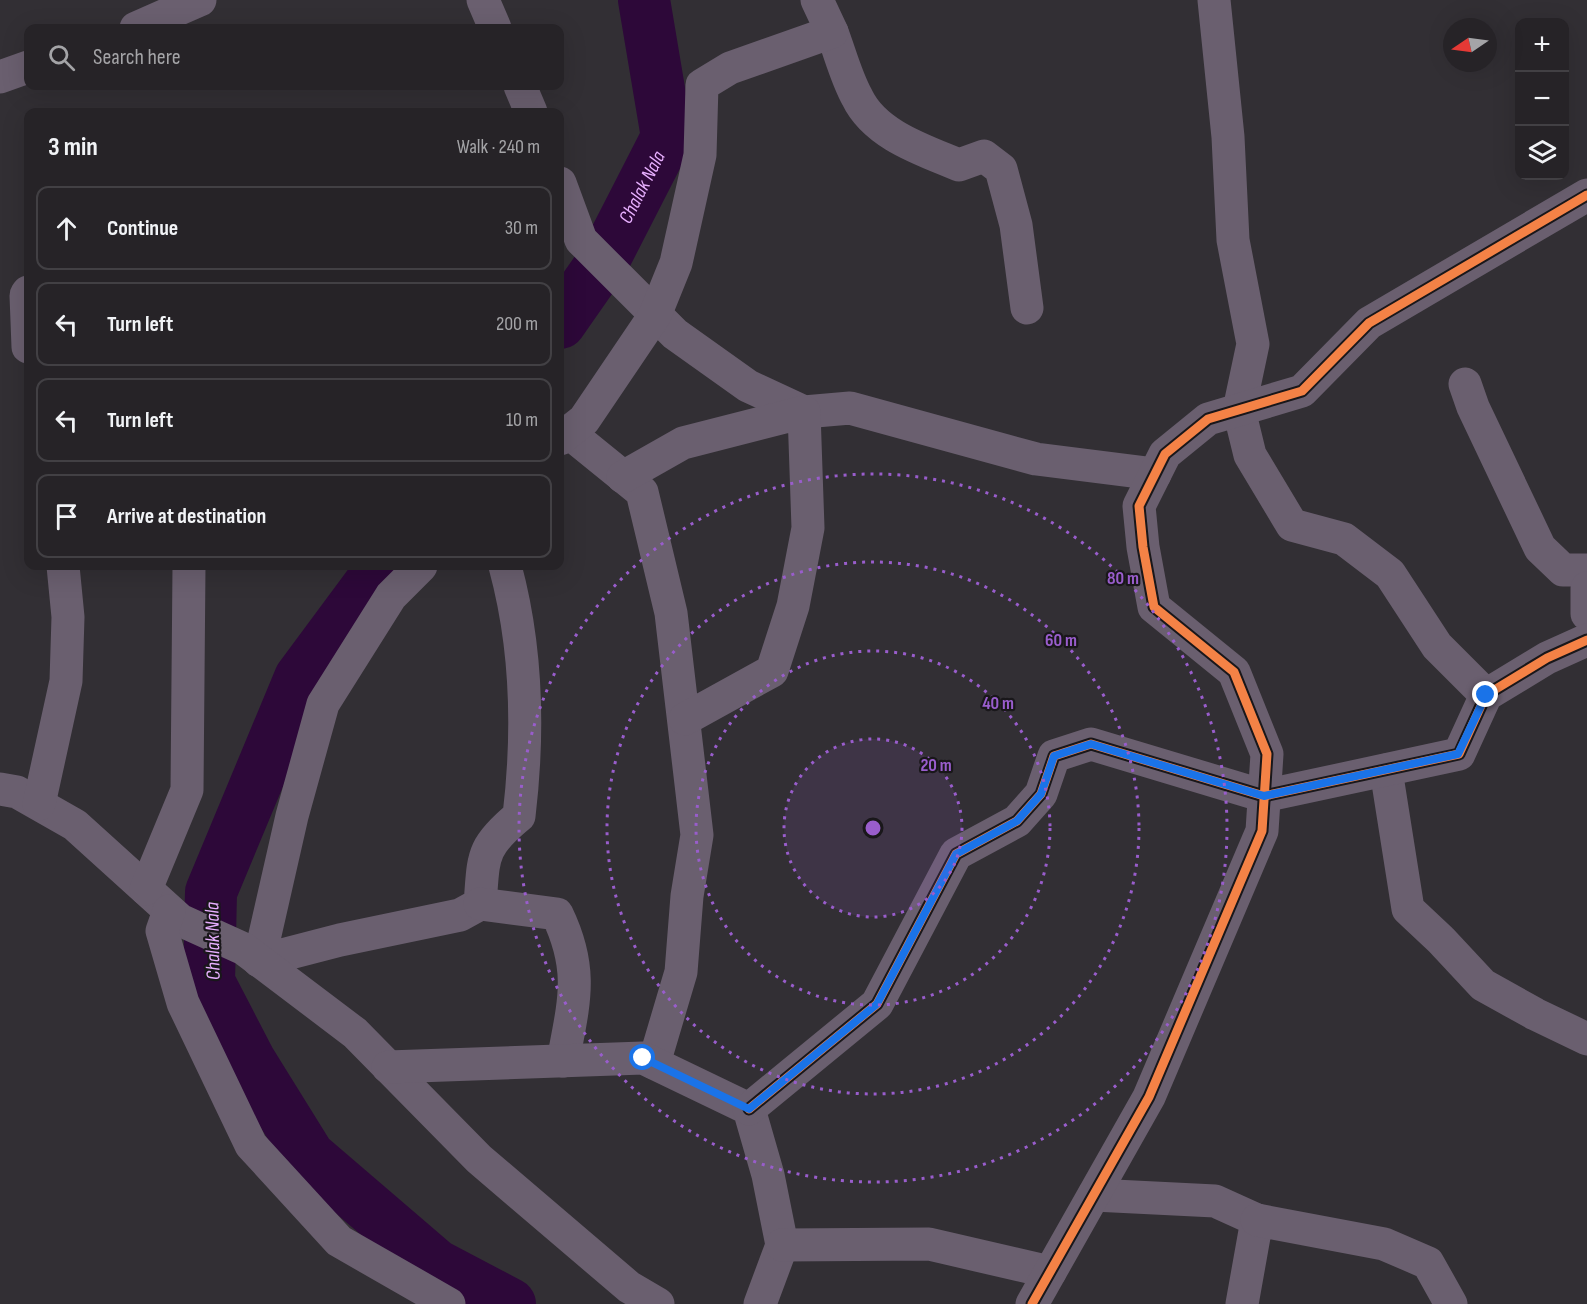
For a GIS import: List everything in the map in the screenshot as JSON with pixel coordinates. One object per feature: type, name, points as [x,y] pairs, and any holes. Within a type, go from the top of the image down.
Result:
[{"type":"street","points":[[145,24],[200,0]]},
{"type":"street","points":[[483,0],[493,24]]},
{"type":"street","points":[[817,0],[832,32],[857,99],[880,124],[904,142],[959,165],[984,156],[1001,169],[1016,225],[1028,308]]},
{"type":"street","points":[[1214,0],[1228,137],[1233,240],[1253,344],[1239,410],[1250,455],[1292,525],[1344,539],[1390,574],[1437,646],[1486,695]]},
{"type":"street","points":[[654,1063],[681,972],[687,896],[697,835],[671,614],[642,492],[564,436],[584,420],[655,315],[676,263],[700,155],[702,85],[730,68],[832,32]]},
{"type":"street","points":[[0,77],[24,68]]},
{"type":"street","points":[[522,90],[529,108]]},
{"type":"street","points":[[1032,1304],[1149,1097],[1262,831],[1267,754],[1233,672],[1154,607],[1143,547],[1139,506],[1165,454],[1208,419],[1302,391],[1369,323],[1587,195]]},
{"type":"street","points":[[564,199],[572,230],[675,334],[748,386],[804,412]]},
{"type":"street","points":[[1465,384],[1473,407],[1540,548],[1563,570],[1587,570]]},
{"type":"street","points":[[623,477],[683,443],[804,412],[850,408],[1036,459],[1155,474]]},
{"type":"street","points":[[685,719],[772,671],[793,606],[808,528],[804,412]]},
{"type":"street","points":[[39,804],[66,681],[68,617],[63,570]]},
{"type":"street","points":[[146,889],[187,790],[189,570]]},
{"type":"street","points":[[251,955],[323,704],[391,596],[417,570]]},
{"type":"street","points":[[480,904],[484,854],[502,830],[519,816],[522,788],[526,693],[512,594],[506,570]]},
{"type":"street","points":[[1587,588],[1585,605],[1587,614]]},
{"type":"street","points":[[749,1109],[877,1004],[956,854],[1017,821],[1041,794],[1054,756],[1091,744],[1264,796],[1386,770],[1458,754],[1486,695],[1547,658],[1587,640]]},
{"type":"street","points":[[1386,770],[1408,909],[1442,940],[1483,985],[1587,1040]]},
{"type":"street","points":[[0,789],[17,792],[75,825],[174,915],[251,955],[355,1033],[479,1159],[629,1287],[658,1304]]},
{"type":"street","points":[[251,955],[340,940],[460,915],[480,904],[557,914],[570,942],[575,991],[563,1061]]},
{"type":"street","points":[[174,915],[162,931],[183,1003],[251,1145],[339,1241],[449,1304]]},
{"type":"street","points":[[388,1067],[643,1058],[749,1109],[768,1175],[782,1245],[759,1304]]},
{"type":"street","points":[[1094,1195],[1215,1201],[1257,1220],[1384,1244],[1428,1263],[1451,1304]]},
{"type":"street","points":[[1242,1304],[1257,1220]]},
{"type":"street","points":[[782,1245],[929,1244],[1050,1272]]},
{"type":"waterway","name":"Chalak Nala","points":[[564,317],[604,260],[667,137],[644,0]]},
{"type":"waterway","name":"Chalak Nala","points":[[380,570],[300,678],[211,892],[209,982],[250,1061],[309,1156],[436,1265],[510,1304]]},
{"type":"cycle path","points":[[1032,1304],[1149,1097],[1262,831],[1267,754],[1234,672],[1154,607],[1143,547],[1139,506],[1165,454],[1208,419],[1302,391],[1369,323],[1587,195]]},
{"type":"cycle path","points":[[749,1109],[877,1004],[956,854],[1017,821],[1041,794],[1054,756],[1091,744],[1264,796],[1459,754],[1486,695],[1547,658],[1587,640]]},
{"type":"route","points":[[643,1058],[749,1109],[877,1004],[956,854],[1017,821],[1041,794],[1054,756],[1091,744],[1264,796],[1458,754],[1480,713],[1486,695]]}]
